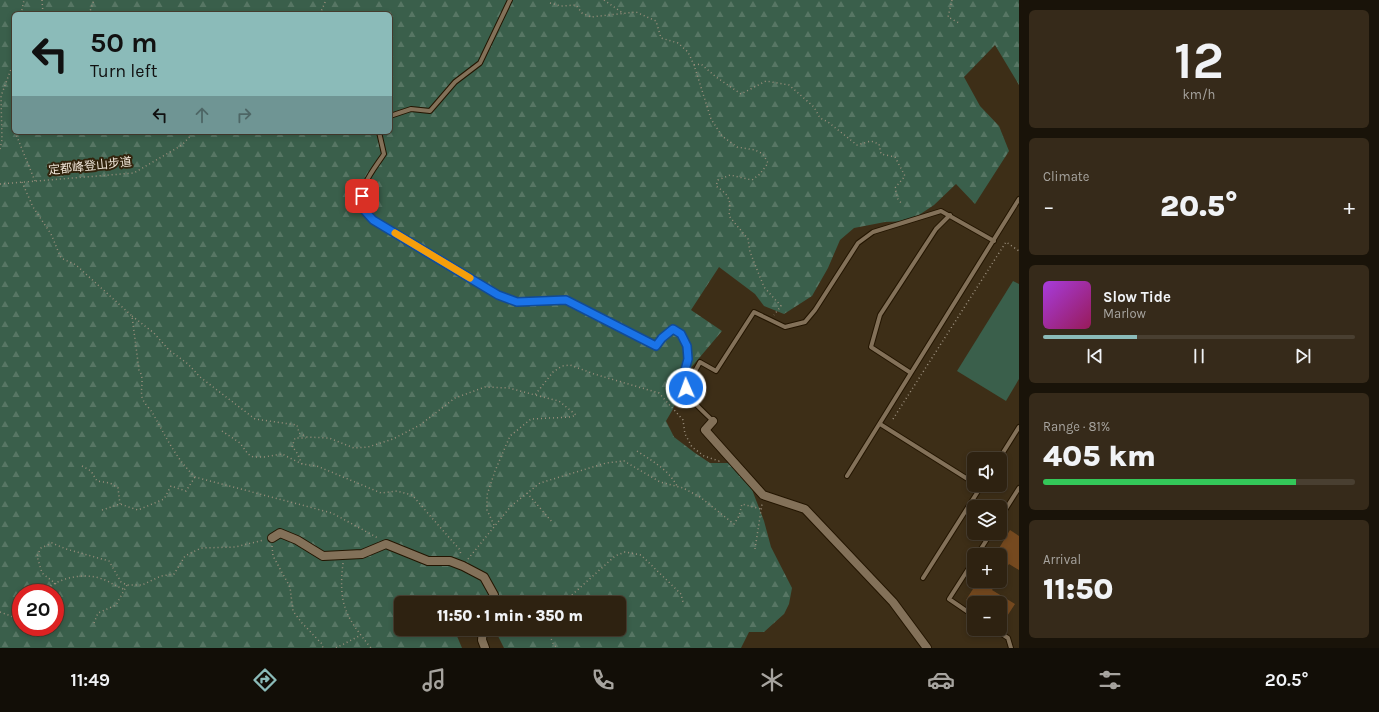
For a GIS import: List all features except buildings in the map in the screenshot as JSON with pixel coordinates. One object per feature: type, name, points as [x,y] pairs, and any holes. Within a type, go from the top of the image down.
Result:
[{"type":"street","points":[[713,421],[705,430],[763,495],[805,509],[892,602],[927,648]]},
{"type":"street","points":[[272,538],[280,533],[297,540],[323,556],[362,554],[386,544],[428,561],[450,561],[463,566],[484,577],[494,596]]},
{"type":"street","points":[[482,636],[482,640],[485,648]]},
{"type":"lane","points":[[392,115],[411,109],[430,111],[455,82],[480,63],[510,0]]},
{"type":"lane","points":[[379,134],[384,154],[365,184],[362,196],[364,210],[373,220],[498,295],[517,302],[566,300],[656,346],[662,338],[673,329],[681,334],[687,346],[688,359],[684,374],[686,388],[690,396],[713,421]]},
{"type":"lane","points":[[847,476],[1019,199]]},
{"type":"lane","points":[[686,388],[700,362],[716,371],[754,312],[785,327],[804,322],[815,310],[858,243],[873,232],[941,211],[994,241]]},
{"type":"lane","points":[[911,373],[871,347],[880,315],[936,229],[950,215]]},
{"type":"lane","points":[[880,424],[967,479]]},
{"type":"lane","points":[[1004,452],[1019,428]]},
{"type":"lane","points":[[1007,507],[1019,488]]},
{"type":"lane","points":[[923,578],[976,492]]},
{"type":"lane","points":[[967,571],[949,599],[967,611]]},
{"type":"lane","points":[[1005,636],[1008,638],[1011,648]]},
{"type":"path","points":[[21,12],[24,0]]},
{"type":"path","points":[[42,0],[43,12]]},
{"type":"path","points":[[91,12],[94,0]]},
{"type":"path","points":[[321,12],[326,0]]},
{"type":"path","points":[[604,0],[624,14]]},
{"type":"path","points":[[952,0],[948,17],[959,23]]},
{"type":"path","points":[[550,3],[561,6],[576,5],[582,13],[591,16],[636,12],[656,21],[661,38],[678,43],[688,52],[694,65],[711,119],[722,136],[737,147],[755,150],[763,154],[768,163],[760,174],[752,180],[730,175],[718,180],[716,186],[726,194],[731,202],[729,216],[748,239],[764,287],[781,306],[770,320]]},
{"type":"path","points":[[694,65],[701,64],[716,77],[741,94],[766,81],[789,85],[814,107],[820,118],[828,122],[857,145],[871,141],[879,144],[881,154],[895,157],[903,170],[905,176],[895,188],[898,199],[902,204]]},
{"type":"path","points":[[0,149],[2,140],[1,96],[12,66]]},
{"type":"path","points":[[16,134],[35,180]]},
{"type":"path","name":"定都峰登山步道","points":[[0,184],[134,172],[182,145],[192,134]]},
{"type":"path","points":[[22,182],[33,207],[51,234],[61,258],[76,265],[132,316],[154,333],[169,350],[188,364],[200,377],[256,419],[297,425],[299,433],[307,437]]},
{"type":"path","points":[[893,419],[1006,242],[1019,251]]},
{"type":"path","points":[[132,316],[139,370],[142,375],[142,398],[174,452],[195,477],[332,513],[374,535],[386,544]]},
{"type":"path","points":[[534,394],[545,380],[562,366],[570,365],[582,368],[594,374],[659,393],[683,420],[685,434],[692,447],[704,456],[719,461],[729,457]]},
{"type":"path","points":[[302,464],[296,451],[292,447],[292,442],[295,438],[329,438],[354,448],[368,447],[393,439],[420,425],[455,398],[485,387],[509,388],[559,401],[576,415],[571,418],[531,419],[510,436],[487,495],[487,510],[494,526]]},
{"type":"path","points":[[222,431],[240,443],[248,454],[253,457],[282,454],[302,464],[317,466],[381,493],[398,491],[412,495],[460,550],[463,566]]},
{"type":"path","points":[[637,451],[660,466],[672,478],[677,486]]},
{"type":"path","points":[[463,566],[511,506],[540,482],[606,462],[624,461],[660,482],[677,486],[700,497],[734,524],[739,516],[742,504],[761,509]]},
{"type":"path","points":[[82,466],[91,471],[96,481],[110,482],[118,488],[120,504]]},
{"type":"path","points":[[102,510],[120,504],[138,510],[164,499],[171,486],[186,491],[195,477]]},
{"type":"path","points":[[527,493],[553,523]]},
{"type":"path","points":[[755,549],[763,495]]},
{"type":"path","points":[[124,589],[104,580],[88,576],[75,576],[56,584],[42,573],[37,556],[41,548],[52,543],[66,549],[109,561],[121,582],[127,585],[142,585],[161,576],[174,574],[185,556],[201,548],[235,547],[272,538],[273,556],[290,586],[293,611],[322,644],[323,648]]},
{"type":"path","points":[[571,596],[615,556],[625,552],[641,555],[682,594],[683,602]]},
{"type":"path","points":[[344,555],[341,583],[342,600],[350,621],[371,648]]},
{"type":"path","points":[[94,623],[98,614],[116,605],[127,585]]},
{"type":"path","points":[[0,612],[12,616]]},
{"type":"path","points":[[336,648],[361,635]]},
{"type":"path","points":[[551,636],[554,646],[558,648]]},
{"type":"green space","points":[[0,0],[1019,0],[1019,85],[995,45],[964,77],[980,106],[999,126],[1009,151],[975,204],[956,184],[934,205],[910,221],[885,222],[854,228],[840,240],[828,268],[812,296],[784,314],[764,306],[755,294],[719,267],[691,310],[722,331],[689,370],[673,409],[666,421],[674,437],[695,453],[710,463],[735,463],[748,479],[764,521],[771,547],[792,588],[789,604],[784,614],[764,632],[749,632],[741,648],[504,648],[498,636],[626,636],[626,596],[394,596],[394,636],[457,636],[462,648],[0,648]]},
{"type":"green space","points":[[1013,281],[1019,284],[1019,379],[1006,401],[957,371]]},
{"type":"slow traffic","points":[[395,233],[470,278]]},
{"type":"route","points":[[362,196],[364,210],[373,220],[498,295],[517,302],[566,300],[656,346],[662,338],[673,329],[681,334],[687,346],[688,359],[684,374],[686,388]]}]
